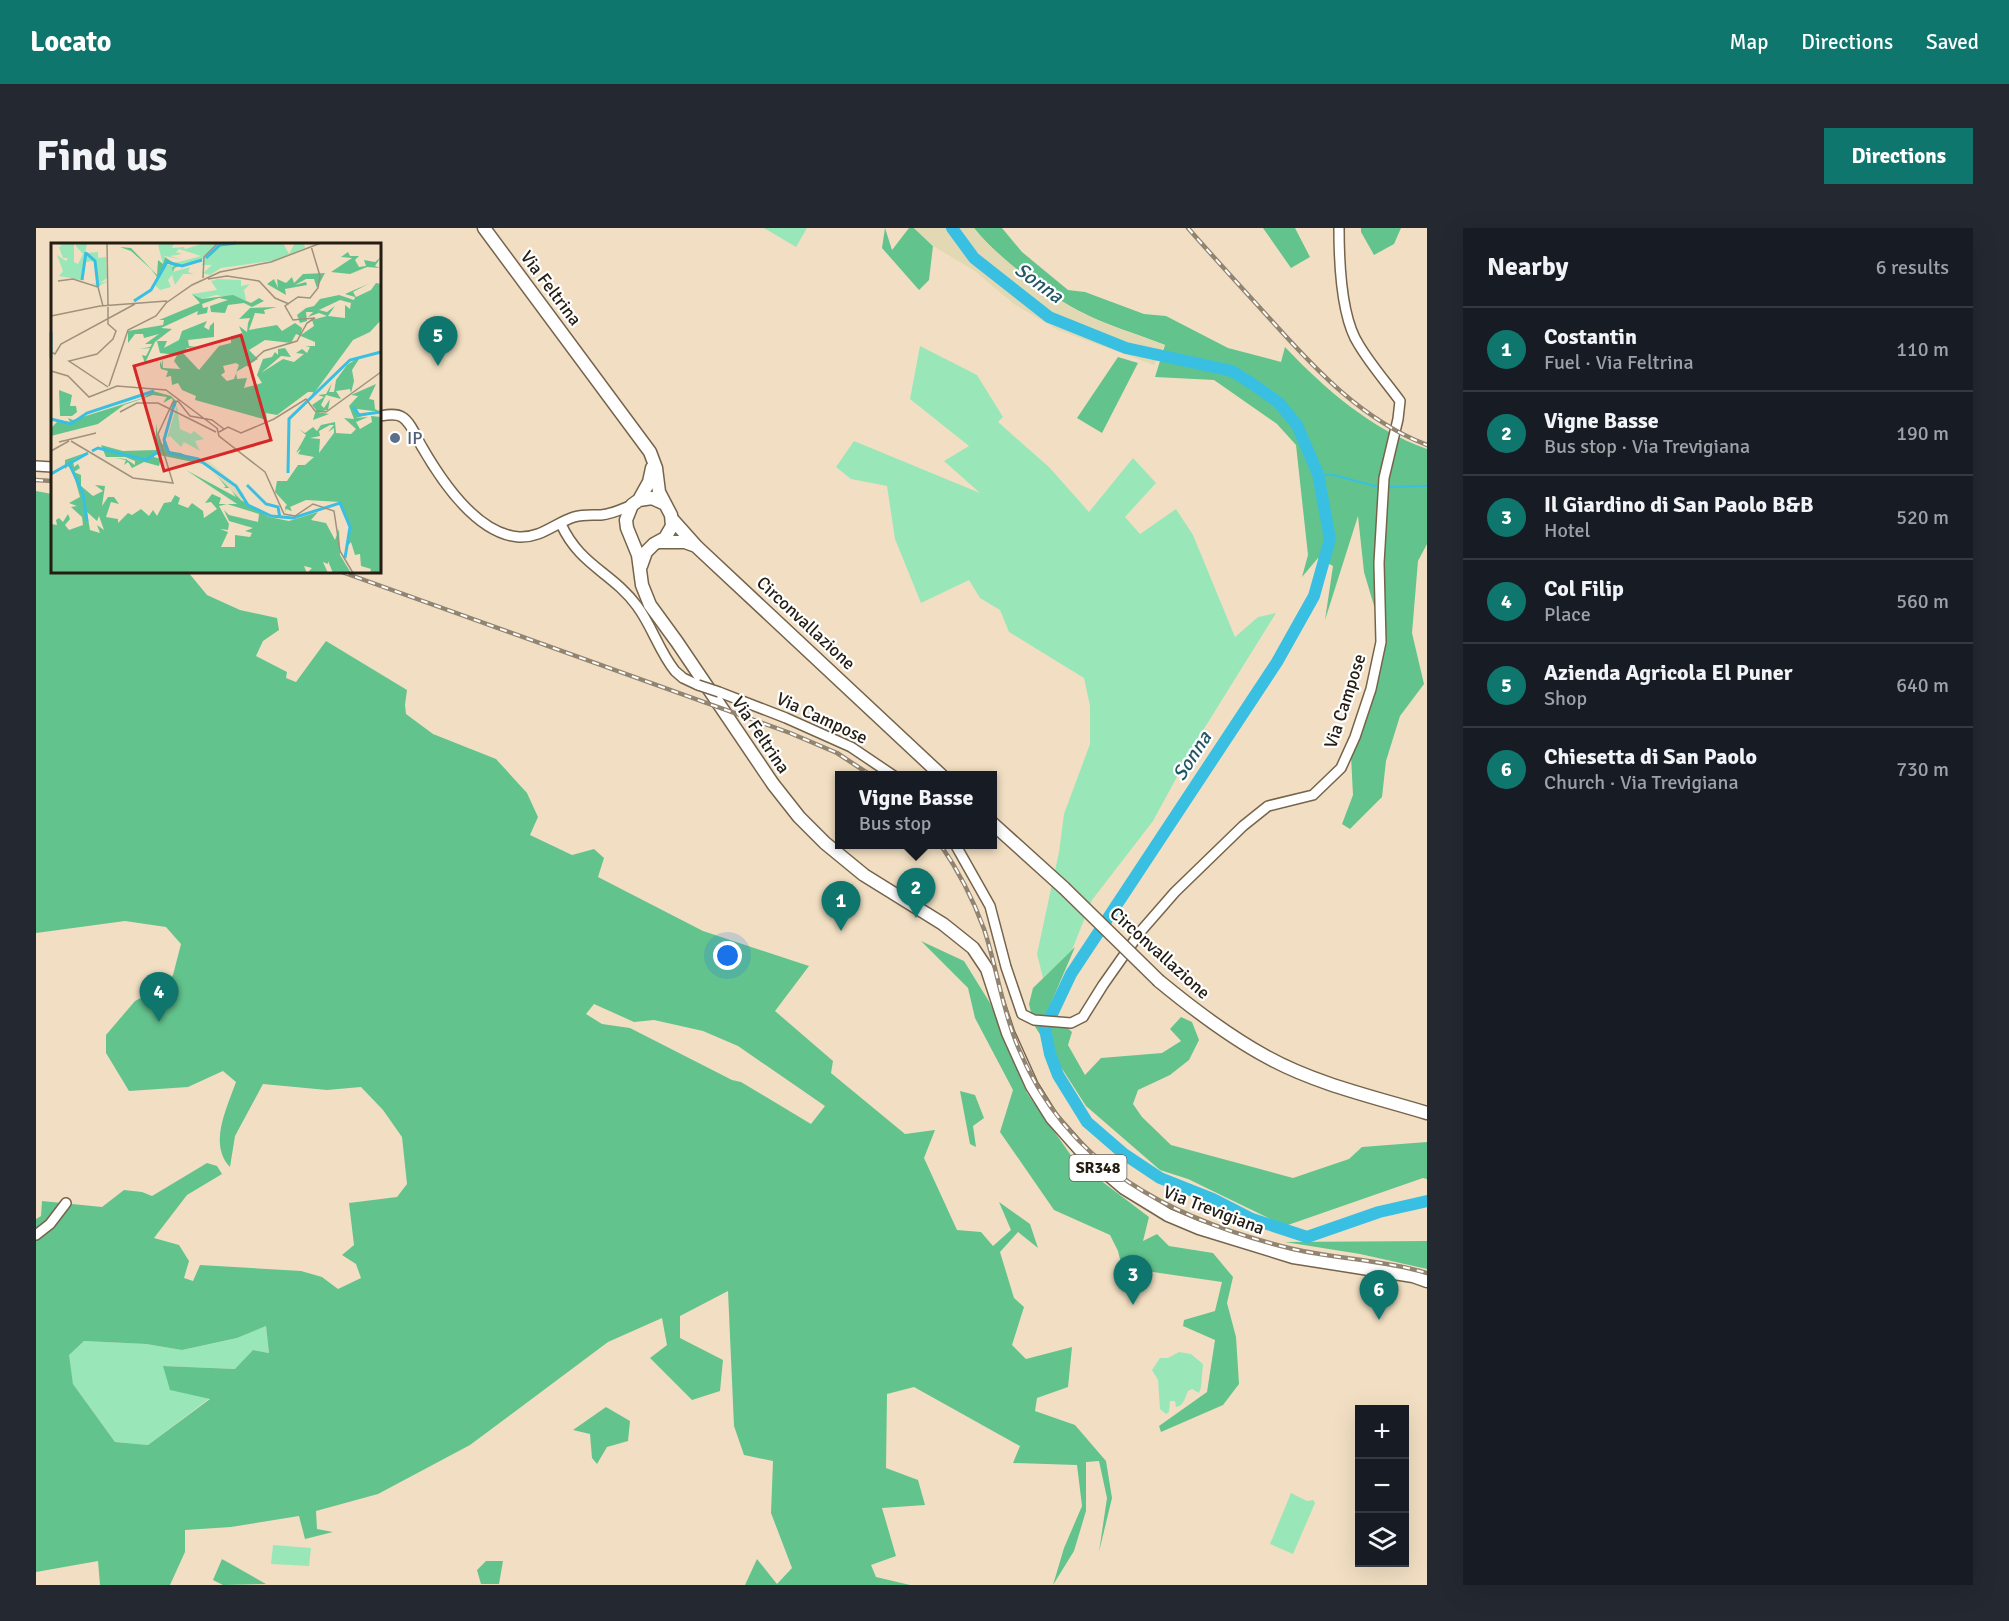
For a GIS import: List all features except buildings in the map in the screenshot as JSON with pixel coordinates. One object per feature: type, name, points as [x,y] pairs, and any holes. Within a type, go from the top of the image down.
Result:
[{"type":"main road","name":"Via Feltrina","points":[[484,228],[636,433],[652,458],[656,468],[659,492],[670,510],[672,519]]},
{"type":"main road","points":[[652,458],[649,482],[628,512],[628,531],[640,543],[685,542],[697,547]]},
{"type":"main road","points":[[636,503],[652,498],[665,504]]},
{"type":"main road","points":[[640,566],[646,552],[670,533],[672,519]]},
{"type":"main road","name":"Circonvallazione","points":[[672,519],[697,547],[937,771]]},
{"type":"main road","name":"Via Feltrina","points":[[628,531],[640,566],[642,585],[650,605],[788,805],[825,843],[864,875],[894,894]]},
{"type":"main road","name":"Circonvallazione","points":[[997,828],[1064,888],[1159,981],[1208,1020],[1269,1059],[1310,1076],[1427,1113]]},
{"type":"main road","name":"Via Trevigiana","points":[[894,894],[943,924],[973,948],[987,969],[1008,1033],[1023,1069],[1042,1103],[1084,1154],[1118,1184],[1168,1215],[1244,1243],[1310,1261],[1413,1276],[1427,1281]]},
{"type":"street","name":"Via Campose","points":[[958,849],[990,906],[1006,967],[1022,1014],[1034,1020],[1071,1023],[1083,1017],[1141,931],[1175,892],[1243,826],[1268,806],[1313,795],[1341,768],[1355,737],[1371,689],[1381,642],[1379,564],[1382,498],[1400,401],[1357,344],[1347,314],[1339,271],[1339,228]]},
{"type":"street","points":[[381,416],[401,416],[406,420],[443,481],[485,524],[504,534],[523,537],[541,533],[579,516],[602,514],[636,503]]},
{"type":"street","points":[[36,466],[51,467]]},
{"type":"street","points":[[602,514],[616,519],[628,531]]},
{"type":"street","name":"Via Campose","points":[[561,524],[568,539],[580,555],[638,606],[675,671],[683,678],[786,718],[850,747],[886,771]]},
{"type":"street","points":[[36,1235],[50,1224],[66,1203]]},
{"type":"green space","points":[[764,228],[807,228],[796,247]]},
{"type":"green space","points":[[885,228],[892,250],[909,228],[914,228],[933,246],[929,280],[919,290],[882,248]]},
{"type":"green space","points":[[974,228],[1002,228],[1022,252],[1068,290],[1085,292],[1144,314],[1166,316],[1228,348],[1281,362],[1285,347],[1350,407],[1387,431],[1427,449],[1427,544],[1418,561],[1412,633],[1424,684],[1400,716],[1386,761],[1382,797],[1350,829],[1342,824],[1353,795],[1351,756],[1385,643],[1364,572],[1358,516],[1325,620],[1333,566],[1318,558],[1302,577],[1308,555],[1296,445],[1277,424],[1214,380],[1155,377],[1165,345],[1099,321],[1079,311],[1037,285],[1009,263]]},
{"type":"green space","points":[[1263,228],[1295,228],[1310,257],[1291,268]]},
{"type":"green space","points":[[1361,228],[1401,228],[1394,244],[1374,255]]},
{"type":"green space","points":[[920,346],[977,375],[1003,417],[998,422],[1049,467],[1089,512],[1133,458],[1156,483],[1125,517],[1140,534],[1176,509],[1193,535],[1235,637],[1258,617],[1276,613],[1197,740],[1153,821],[1092,900],[1072,950],[1043,978],[1037,954],[1059,852],[1064,814],[1090,744],[1090,706],[1084,678],[1009,632],[1000,610],[980,598],[969,580],[921,603],[895,539],[887,486],[851,479],[836,467],[854,441],[980,493],[944,461],[969,446],[910,399]]},
{"type":"green space","points":[[1118,357],[1138,363],[1102,433],[1077,418]]},
{"type":"green space","points":[[36,491],[51,494],[51,573],[189,573],[207,595],[240,610],[277,618],[279,630],[263,641],[256,656],[287,672],[286,678],[296,682],[326,641],[407,690],[406,714],[433,734],[496,759],[527,793],[538,817],[530,835],[572,855],[594,849],[604,858],[598,877],[703,931],[809,966],[775,1011],[833,1061],[831,1073],[905,1134],[935,1130],[924,1158],[957,1230],[981,1232],[993,1246],[1011,1230],[999,1202],[1030,1224],[1038,1248],[1018,1232],[1000,1252],[1014,1298],[1024,1307],[1012,1345],[1026,1359],[1072,1347],[1068,1387],[1037,1398],[1035,1411],[1075,1425],[1106,1461],[1112,1498],[1099,1552],[1107,1498],[1099,1461],[1086,1462],[1086,1511],[1074,1551],[1053,1585],[1064,1548],[1082,1506],[1077,1465],[1013,1463],[1020,1446],[914,1387],[887,1394],[886,1468],[918,1480],[925,1505],[882,1508],[896,1556],[871,1565],[876,1577],[910,1585],[745,1585],[757,1559],[777,1584],[792,1568],[771,1513],[773,1461],[744,1455],[734,1426],[728,1291],[680,1316],[680,1338],[723,1360],[720,1391],[692,1400],[650,1358],[667,1345],[662,1318],[608,1342],[470,1445],[378,1494],[316,1511],[317,1529],[333,1532],[305,1539],[299,1516],[231,1527],[185,1530],[185,1552],[170,1585],[100,1585],[98,1561],[36,1572],[36,1219],[41,1216],[42,1201],[102,1207],[124,1190],[142,1192],[152,1196],[207,1163],[217,1166],[222,1174],[187,1195],[154,1238],[179,1245],[189,1261],[184,1278],[193,1281],[200,1265],[301,1271],[322,1277],[338,1289],[361,1278],[356,1264],[342,1255],[354,1245],[349,1203],[397,1197],[407,1184],[402,1137],[383,1110],[361,1087],[327,1090],[263,1084],[235,1136],[230,1167],[220,1148],[220,1137],[224,1114],[236,1082],[223,1071],[188,1087],[129,1091],[106,1053],[106,1035],[135,1001],[160,988],[173,975],[181,944],[166,927],[125,921],[36,933]],"holes":[[[594,1004],[634,1022],[654,1020],[703,1031],[738,1046],[825,1106],[811,1124],[741,1082],[732,1080],[630,1028],[602,1024],[586,1014]],[[266,1326],[269,1353],[253,1350],[235,1369],[163,1366],[170,1390],[210,1399],[148,1445],[115,1442],[73,1384],[69,1355],[84,1341],[146,1344],[182,1350],[237,1338]]]},
{"type":"green space","points":[[921,941],[964,961],[990,1003],[1027,1093],[1075,1161],[1149,1217],[1143,1241],[1157,1234],[1169,1246],[1213,1253],[1233,1277],[1227,1303],[1236,1337],[1239,1384],[1223,1405],[1161,1432],[1159,1426],[1207,1392],[1215,1340],[1183,1326],[1184,1320],[1215,1311],[1222,1282],[1146,1271],[1132,1274],[1122,1267],[1118,1251],[1110,1235],[1054,1210],[1000,1132],[1013,1090],[975,1018],[968,988]]},
{"type":"green space","points":[[1075,947],[1048,1010],[1072,1032],[1068,1045],[1085,1075],[1101,1058],[1162,1053],[1181,1041],[1170,1029],[1181,1017],[1192,1022],[1199,1040],[1189,1060],[1170,1075],[1138,1090],[1133,1104],[1142,1117],[1171,1145],[1293,1178],[1349,1159],[1362,1147],[1427,1142],[1427,1179],[1423,1178],[1285,1226],[1188,1179],[1160,1170],[1086,1106],[1034,1025],[1029,1004],[1033,988]]},
{"type":"green space","points":[[960,1091],[975,1095],[984,1118],[973,1126],[976,1147],[970,1144]]},
{"type":"green space","points":[[1427,1241],[1427,1269],[1360,1254],[1285,1242]]},
{"type":"green space","points":[[266,1326],[269,1353],[253,1350],[236,1369],[163,1366],[210,1398],[148,1445],[115,1442],[73,1384],[68,1355],[84,1341],[146,1344],[182,1350],[237,1338]]},
{"type":"green space","points":[[1179,1352],[1191,1354],[1203,1364],[1201,1387],[1199,1393],[1192,1389],[1188,1391],[1179,1406],[1176,1407],[1175,1401],[1170,1401],[1169,1412],[1166,1414],[1160,1409],[1158,1380],[1152,1370],[1160,1358],[1168,1358]]},
{"type":"green space","points":[[606,1407],[630,1421],[628,1441],[607,1447],[597,1464],[592,1458],[590,1434],[573,1430]]},
{"type":"green space","points":[[1291,1493],[1307,1501],[1313,1500],[1315,1503],[1293,1554],[1270,1544]]},
{"type":"green space","points":[[273,1545],[311,1548],[309,1566],[271,1564]]},
{"type":"green space","points":[[222,1559],[266,1584],[223,1585],[213,1580]]},
{"type":"green space","points":[[486,1561],[503,1561],[499,1584],[481,1584],[477,1570]]},
{"type":"sand","points":[[914,228],[974,228],[1009,263],[1037,285],[1079,311],[1165,345],[1154,365],[1058,330],[1014,304],[975,271],[933,246]]},
{"type":"waterway","name":"Sonna","points":[[952,228],[974,258],[1049,317],[1126,348],[1232,371],[1279,403],[1297,425],[1318,474],[1330,539],[1314,596],[1277,662],[1071,974],[1045,1029],[1050,1054],[1058,1075],[1087,1122],[1124,1154],[1160,1178],[1213,1199],[1252,1219],[1307,1237],[1379,1212],[1427,1201]]},
{"type":"waterway","points":[[1318,474],[1333,475],[1379,487]]},
{"type":"waterway","points":[[1388,487],[1427,486]]},
{"type":"railway","points":[[1188,228],[1323,375],[1361,408],[1403,435],[1427,445]]},
{"type":"railway","points":[[36,480],[51,481]]},
{"type":"railway","points":[[345,573],[790,733],[837,753],[864,771]]},
{"type":"railway","points":[[943,849],[965,885],[984,929],[1018,1047],[1039,1089],[1065,1125],[1095,1156],[1129,1182],[1166,1204],[1206,1222],[1293,1249],[1394,1265],[1427,1273]]},
{"type":"place","name":"Azienda Agricola El Puner","points":[[438,366]]},
{"type":"place","name":"IP","points":[[395,438]]},
{"type":"place","name":"Vigne Basse","points":[[916,918]]},
{"type":"place","name":"Costantin","points":[[841,931]]},
{"type":"place","name":"Col Filip","points":[[159,1022]]},
{"type":"place","name":"Il Giardino di San Paolo B&B","points":[[1133,1305]]},
{"type":"place","name":"Chiesetta di San Paolo","points":[[1379,1320]]}]
